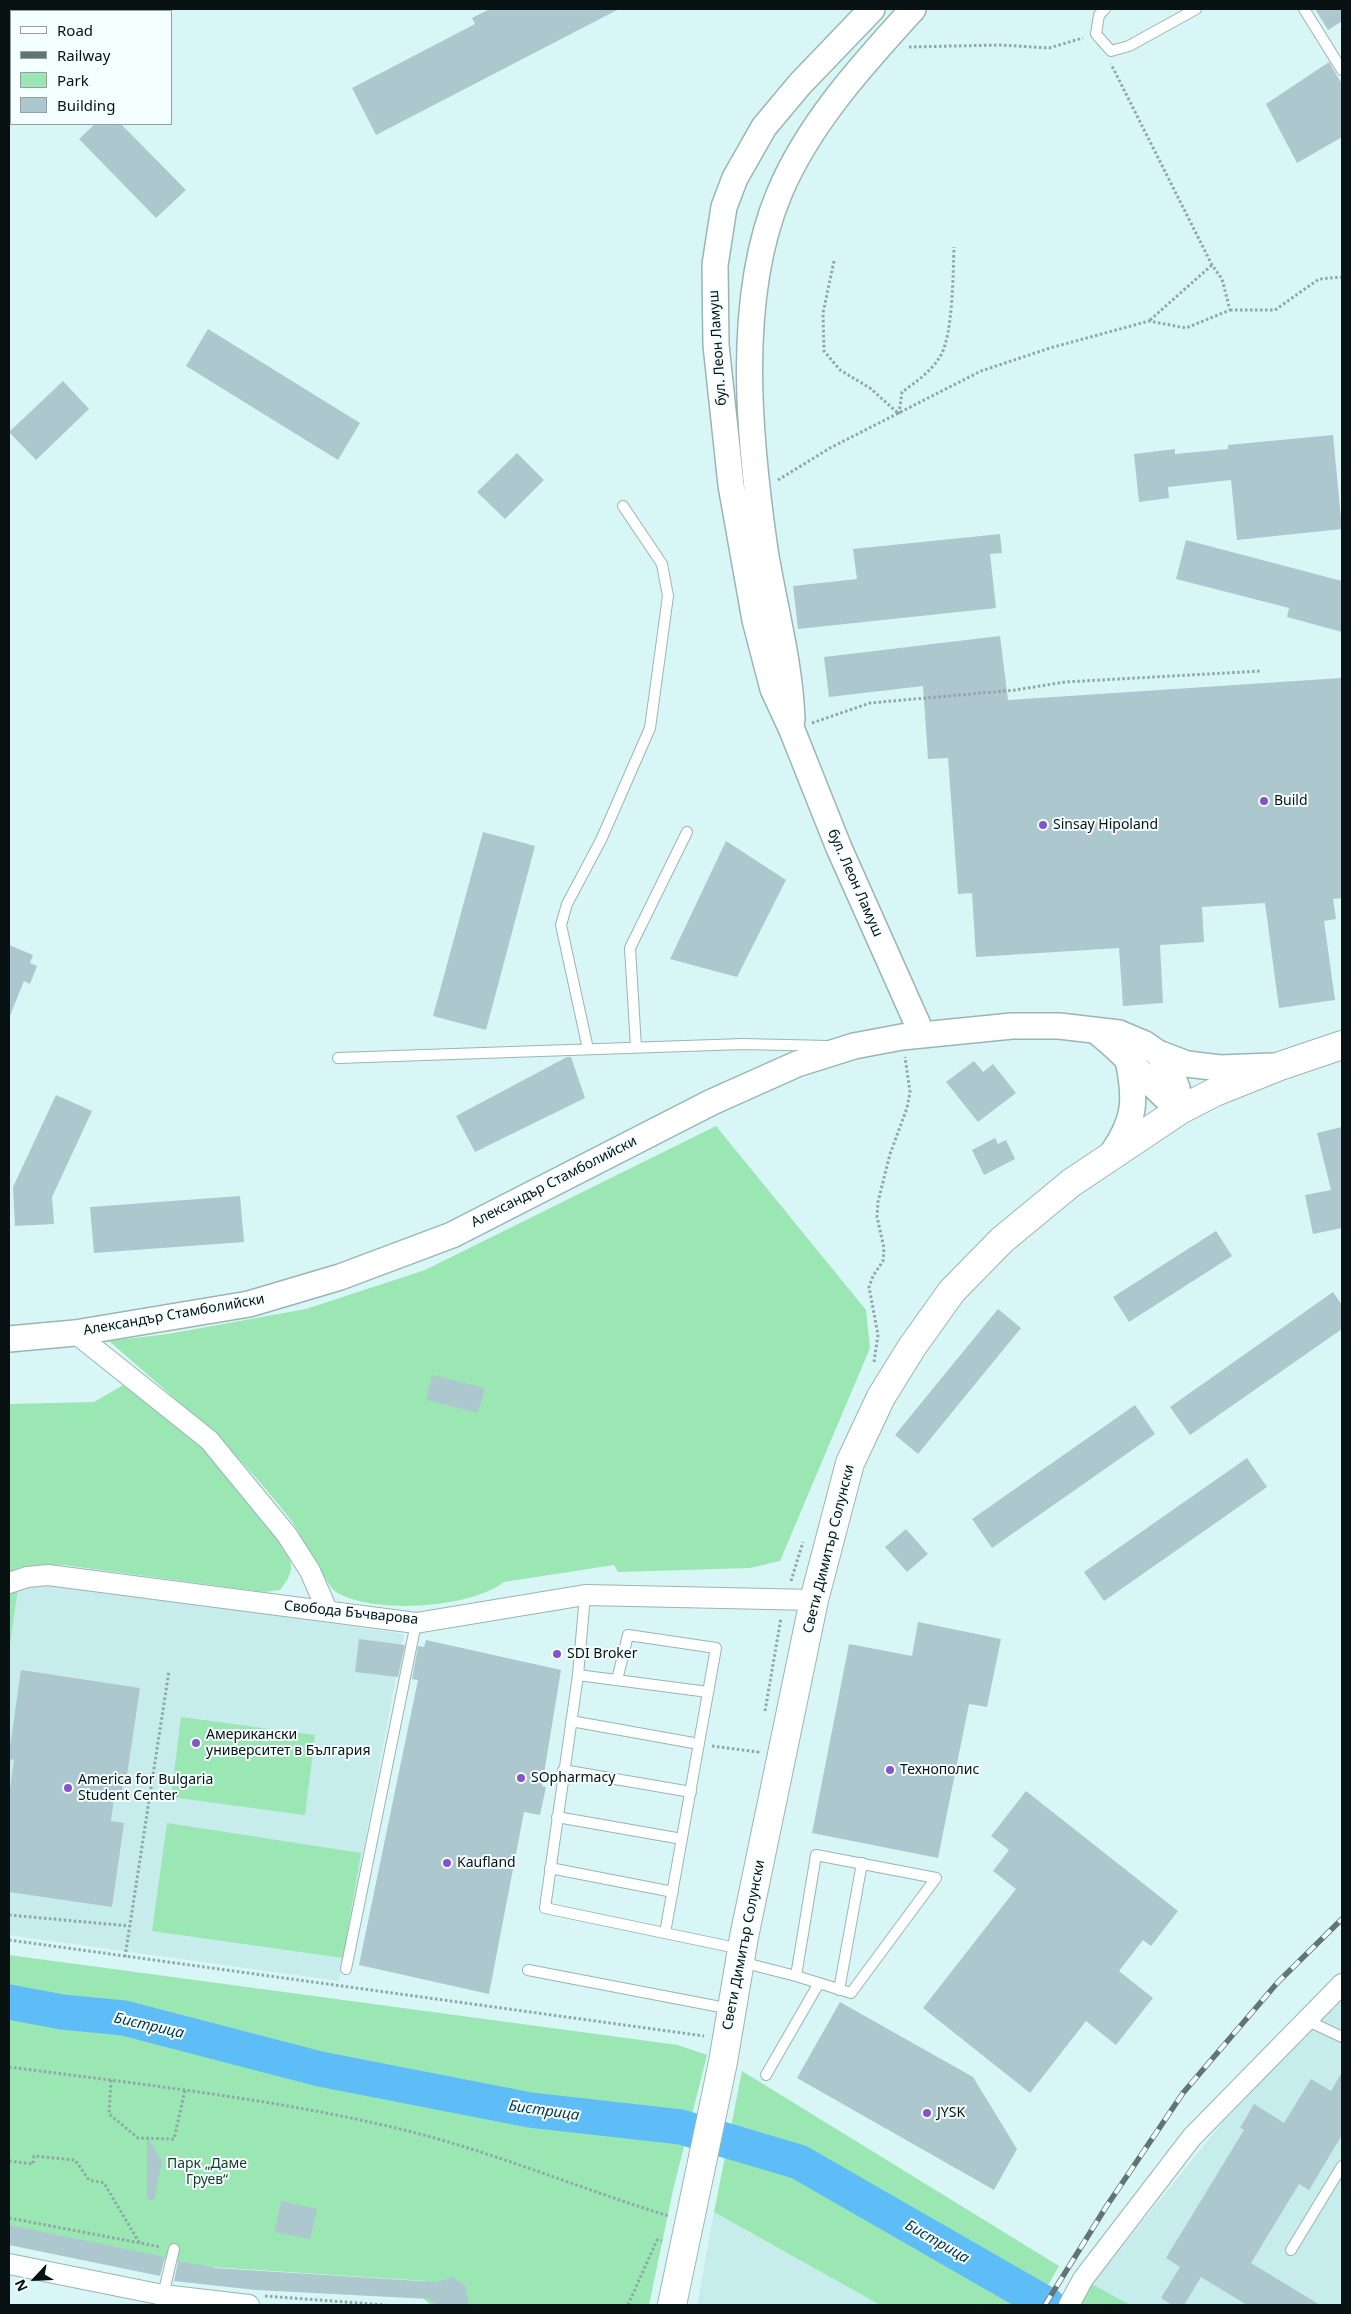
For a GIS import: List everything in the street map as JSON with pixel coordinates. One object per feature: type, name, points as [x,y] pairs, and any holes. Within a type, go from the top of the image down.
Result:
[{"type":"main road","name":"Свети Димитър Солунски","points":[[672,2305],[693,2202],[716,2052],[732,2009],[814,1600],[850,1463],[881,1397],[912,1347],[952,1291],[1002,1240],[1071,1182],[1113,1152],[1180,1110],[1215,1092],[1280,1066],[1342,1045]]},
{"type":"street","name":"бул. Леон Ламуш","points":[[872,9],[800,84],[764,127],[734,178],[724,208],[715,265],[716,345],[721,403],[745,569],[773,690],[792,730],[912,1036]]},
{"type":"street","name":"бул. Леон Ламуш","points":[[792,730],[791,686],[773,603],[758,496],[751,378],[751,330],[758,266],[766,230],[780,193],[805,145],[833,104],[913,9]]},
{"type":"street","name":"Александър Стамболийски","points":[[9,1339],[75,1333],[249,1304],[340,1277],[452,1235],[712,1102],[797,1064],[854,1046],[912,1036],[1012,1026],[1059,1026],[1119,1033],[1131,1037],[1158,1053],[1187,1064],[1220,1068],[1280,1066]]},
{"type":"street","points":[[1095,1030],[1127,1058],[1160,1094],[1180,1110]]},
{"type":"street","points":[[1158,1053],[1171,1073],[1177,1088],[1180,1110]]},
{"type":"street","points":[[1113,1152],[1127,1132],[1134,1097],[1127,1058]]},
{"type":"street","points":[[75,1333],[209,1440],[287,1535],[310,1571],[327,1610]]},
{"type":"street","name":"Свобода Бъчварова","points":[[9,1583],[27,1577],[48,1575],[416,1623],[585,1594],[814,1600]]},
{"type":"street","points":[[1069,2305],[1084,2279],[1192,2137],[1342,1984]]},
{"type":"street","points":[[9,2264],[162,2300],[249,2305]]},
{"type":"lane","points":[[1105,9],[1099,15],[1096,34],[1111,52],[1129,46],[1196,9]]},
{"type":"lane","points":[[1304,9],[1342,70]]},
{"type":"lane","points":[[588,1049],[562,925],[566,904],[600,840],[650,728],[668,596],[662,564],[623,506]]},
{"type":"lane","points":[[636,1048],[630,948],[686,832]]},
{"type":"lane","points":[[338,1058],[744,1044],[854,1046]]},
{"type":"lane","points":[[585,1594],[578,1675],[563,1770],[545,1908],[665,1933],[742,1956],[796,1976],[851,1993],[936,1878],[816,1855],[796,1976]]},
{"type":"lane","points":[[346,1969],[416,1623]]},
{"type":"lane","points":[[617,1680],[628,1635],[716,1648],[665,1933]]},
{"type":"lane","points":[[578,1675],[708,1692]]},
{"type":"lane","points":[[571,1722],[699,1744]]},
{"type":"lane","points":[[563,1770],[691,1792]]},
{"type":"lane","points":[[557,1817],[682,1839]]},
{"type":"lane","points":[[839,1990],[862,1863]]},
{"type":"lane","points":[[550,1868],[673,1892]]},
{"type":"lane","points":[[528,1970],[732,2009]]},
{"type":"lane","points":[[766,2074],[819,1983]]},
{"type":"lane","points":[[1306,2020],[1342,2037]]},
{"type":"lane","points":[[1291,2250],[1342,2166]]},
{"type":"lane","points":[[162,2300],[174,2249]]},
{"type":"path","points":[[881,46],[933,48],[1000,45],[1048,48],[1096,34],[1212,265],[1222,279],[1230,310]]},
{"type":"path","points":[[899,414],[902,392],[924,377],[942,354],[952,292],[954,247]]},
{"type":"path","points":[[834,262],[823,313],[824,351],[840,370],[870,388],[899,414]]},
{"type":"path","points":[[758,496],[786,474],[830,448],[981,371],[1050,348],[1149,320],[1212,265]]},
{"type":"path","points":[[1149,320],[1186,328],[1230,310],[1275,310],[1319,280],[1342,277]]},
{"type":"path","points":[[792,730],[870,703],[1015,690],[1065,682],[1261,671]]},
{"type":"path","points":[[871,1368],[878,1349],[878,1335],[869,1287],[872,1276],[883,1260],[884,1248],[876,1218],[890,1154],[907,1108],[910,1092],[912,1036]]},
{"type":"path","points":[[765,1714],[785,1600],[806,1533]]},
{"type":"path","points":[[125,1957],[170,1671]]},
{"type":"path","points":[[699,1744],[758,1752],[760,1742]]},
{"type":"path","points":[[9,1915],[129,1926]]},
{"type":"path","points":[[9,1940],[703,2035],[716,2052]]},
{"type":"path","points":[[9,2067],[185,2090],[304,2109],[397,2128],[493,2156],[653,2211]]},
{"type":"path","points":[[111,2080],[109,2114],[138,2138],[174,2139],[185,2090]]},
{"type":"path","points":[[9,2161],[32,2164],[34,2156],[75,2160],[90,2180],[104,2183],[140,2244]]},
{"type":"path","points":[[9,2218],[174,2249]]},
{"type":"path","points":[[628,2305],[657,2240],[670,2243]]},
{"type":"shaded area","name":"Американски университет в България","points":[[42,1584],[65,1584],[404,1634],[339,1981],[9,1935],[9,1591]]},
{"type":"shaded area","points":[[1342,1994],[1342,2305],[1130,2305],[1092,2284],[1222,2123]]},
{"type":"shaded area","points":[[714,2212],[880,2305],[697,2305]]},
{"type":"green space","points":[[716,1126],[866,1310],[870,1348],[780,1561],[750,1568],[618,1572],[614,1565],[504,1582],[489,1591],[446,1603],[397,1606],[373,1604],[352,1599],[336,1592],[331,1587],[290,1519],[233,1453],[188,1410],[109,1341],[168,1334],[306,1309],[425,1270]]},
{"type":"green space","points":[[125,1384],[203,1445],[288,1553],[291,1568],[287,1581],[280,1590],[264,1592],[63,1565],[21,1567],[9,1572],[9,1404],[94,1402]]},
{"type":"green space","points":[[18,1588],[9,1651],[9,1591]]},
{"type":"green space","points":[[181,1717],[315,1735],[305,1815],[171,1797]]},
{"type":"green space","points":[[167,1823],[361,1853],[343,1958],[152,1931]]},
{"type":"green space","name":"Парк „Даме Груев“","points":[[9,1955],[678,2045],[707,2055],[673,2190],[649,2305],[431,2305],[424,2299],[426,2281],[196,2266],[9,2227]]},
{"type":"green space","points":[[742,2071],[1059,2266],[1037,2305],[880,2305],[714,2212]]},
{"type":"green space","points":[[1092,2284],[1130,2305],[1079,2305]]},
{"type":"building","points":[[490,9],[619,9],[376,135],[352,88],[475,24],[472,18]]},
{"type":"building","points":[[1315,9],[1342,9],[1342,21],[1328,30]]},
{"type":"building","points":[[1329,62],[1342,84],[1342,137],[1297,163],[1266,104]]},
{"type":"building","points":[[94,125],[122,125],[186,190],[156,218],[79,139]]},
{"type":"building","points":[[208,329],[360,423],[338,460],[186,366]]},
{"type":"building","points":[[63,381],[89,409],[36,460],[9,432]]},
{"type":"building","points":[[1333,435],[1342,529],[1237,540],[1231,480],[1168,487],[1169,498],[1139,502],[1134,454],[1175,449],[1175,454],[1228,449],[1228,445]]},
{"type":"building","points":[[517,453],[544,480],[505,519],[477,492]]},
{"type":"building","points":[[1000,534],[1002,553],[990,554],[996,608],[798,629],[793,586],[857,579],[853,549]]},
{"type":"building","points":[[1186,540],[1342,581],[1342,632],[1287,617],[1289,608],[1176,579]]},
{"type":"building","points":[[1000,636],[1008,700],[1341,678],[1342,898],[1333,899],[1336,919],[1324,921],[1335,1000],[1279,1008],[1265,903],[1202,907],[1204,942],[1160,945],[1163,1003],[1123,1006],[1119,948],[976,957],[972,893],[958,894],[948,758],[928,759],[923,686],[829,697],[824,657]]},
{"type":"building","points":[[483,832],[535,846],[486,1030],[433,1016]]},
{"type":"building","points":[[726,841],[786,880],[737,977],[670,959]]},
{"type":"building","points":[[9,945],[33,955],[30,963],[37,966],[30,984],[24,981],[9,1018]]},
{"type":"building","points":[[567,1057],[571,1057],[585,1098],[475,1152],[456,1116]]},
{"type":"building","points":[[974,1061],[983,1072],[993,1064],[1016,1093],[978,1122],[946,1082]]},
{"type":"building","points":[[56,1095],[92,1111],[52,1197],[54,1224],[15,1226],[13,1187]]},
{"type":"building","points":[[1342,1127],[1342,1228],[1313,1234],[1305,1195],[1331,1190],[1317,1133]]},
{"type":"building","points":[[995,1138],[998,1144],[1006,1140],[1015,1159],[984,1175],[972,1150]]},
{"type":"building","points":[[240,1196],[244,1242],[94,1253],[90,1207]]},
{"type":"building","points":[[1216,1231],[1232,1256],[1129,1322],[1113,1297]]},
{"type":"building","points":[[1333,1292],[1342,1305],[1342,1329],[1190,1435],[1170,1407]]},
{"type":"building","points":[[998,1309],[1021,1328],[918,1454],[895,1435]]},
{"type":"building","points":[[432,1375],[485,1388],[478,1413],[426,1400]]},
{"type":"building","points":[[1135,1405],[1155,1434],[992,1548],[972,1519]]},
{"type":"building","points":[[1247,1458],[1267,1487],[1104,1601],[1084,1572]]},
{"type":"building","points":[[906,1529],[928,1554],[907,1572],[885,1547]]},
{"type":"building","name":"Технополис","points":[[918,1622],[1001,1639],[987,1707],[969,1704],[938,1858],[812,1833],[849,1644],[912,1656]]},
{"type":"building","points":[[359,1639],[405,1645],[398,1677],[355,1672]]},
{"type":"building","name":"Kaufland","points":[[426,1640],[561,1670],[542,1786],[546,1787],[540,1815],[524,1812],[489,1994],[359,1965],[418,1680],[412,1679],[418,1646],[424,1647]]},
{"type":"building","name":"America for Bulgaria Student Center","points":[[21,1670],[140,1688],[127,1775],[124,1775],[122,1790],[115,1790],[111,1821],[124,1823],[112,1907],[9,1892],[9,1797],[14,1760],[9,1759],[9,1754]]},
{"type":"building","points":[[1026,1791],[1178,1911],[1151,1946],[1143,1940],[1119,1971],[1153,1998],[1116,2045],[1086,2021],[1030,2093],[923,2008],[1016,1889],[993,1871],[1009,1850],[991,1836]]},
{"type":"building","name":"JYSK","points":[[840,2002],[973,2077],[1017,2149],[994,2190],[797,2078]]},
{"type":"building","points":[[1342,2072],[1342,2135],[1309,2190],[1299,2184],[1251,2263],[1320,2305],[1247,2305],[1201,2277],[1184,2305],[1172,2305],[1161,2298],[1180,2267],[1166,2258],[1244,2130],[1240,2128],[1254,2104],[1284,2123],[1311,2079],[1331,2091]]},
{"type":"building","points":[[147,2136],[162,2161],[154,2200],[147,2199]]},
{"type":"building","points":[[281,2201],[317,2209],[310,2239],[275,2232]]},
{"type":"building","points":[[9,2225],[165,2257],[160,2276],[9,2245]]},
{"type":"building","points":[[178,2261],[216,2268],[436,2282],[453,2277],[465,2286],[469,2305],[436,2305],[429,2299],[256,2290],[174,2281]]},
{"type":"waterway","name":"Бистрица","points":[[9,2002],[62,2012],[124,2018],[320,2069],[530,2110],[681,2127],[799,2162],[1048,2305]]},
{"type":"railway","points":[[1045,2305],[1106,2207],[1183,2093],[1278,1982],[1342,1919]]},
{"type":"place","name":"Build","points":[[1264,801]]},
{"type":"place","name":"Sinsay Hipoland","points":[[1043,825]]},
{"type":"place","name":"SDI Broker","points":[[557,1654]]},
{"type":"place","name":"Американски университет в България","points":[[196,1743]]},
{"type":"place","name":"Технополис","points":[[890,1770]]},
{"type":"place","name":"SOpharmacy","points":[[521,1778]]},
{"type":"place","name":"America for Bulgaria Student Center","points":[[68,1788]]},
{"type":"place","name":"Kaufland","points":[[447,1863]]},
{"type":"place","name":"JYSK","points":[[927,2113]]}]
